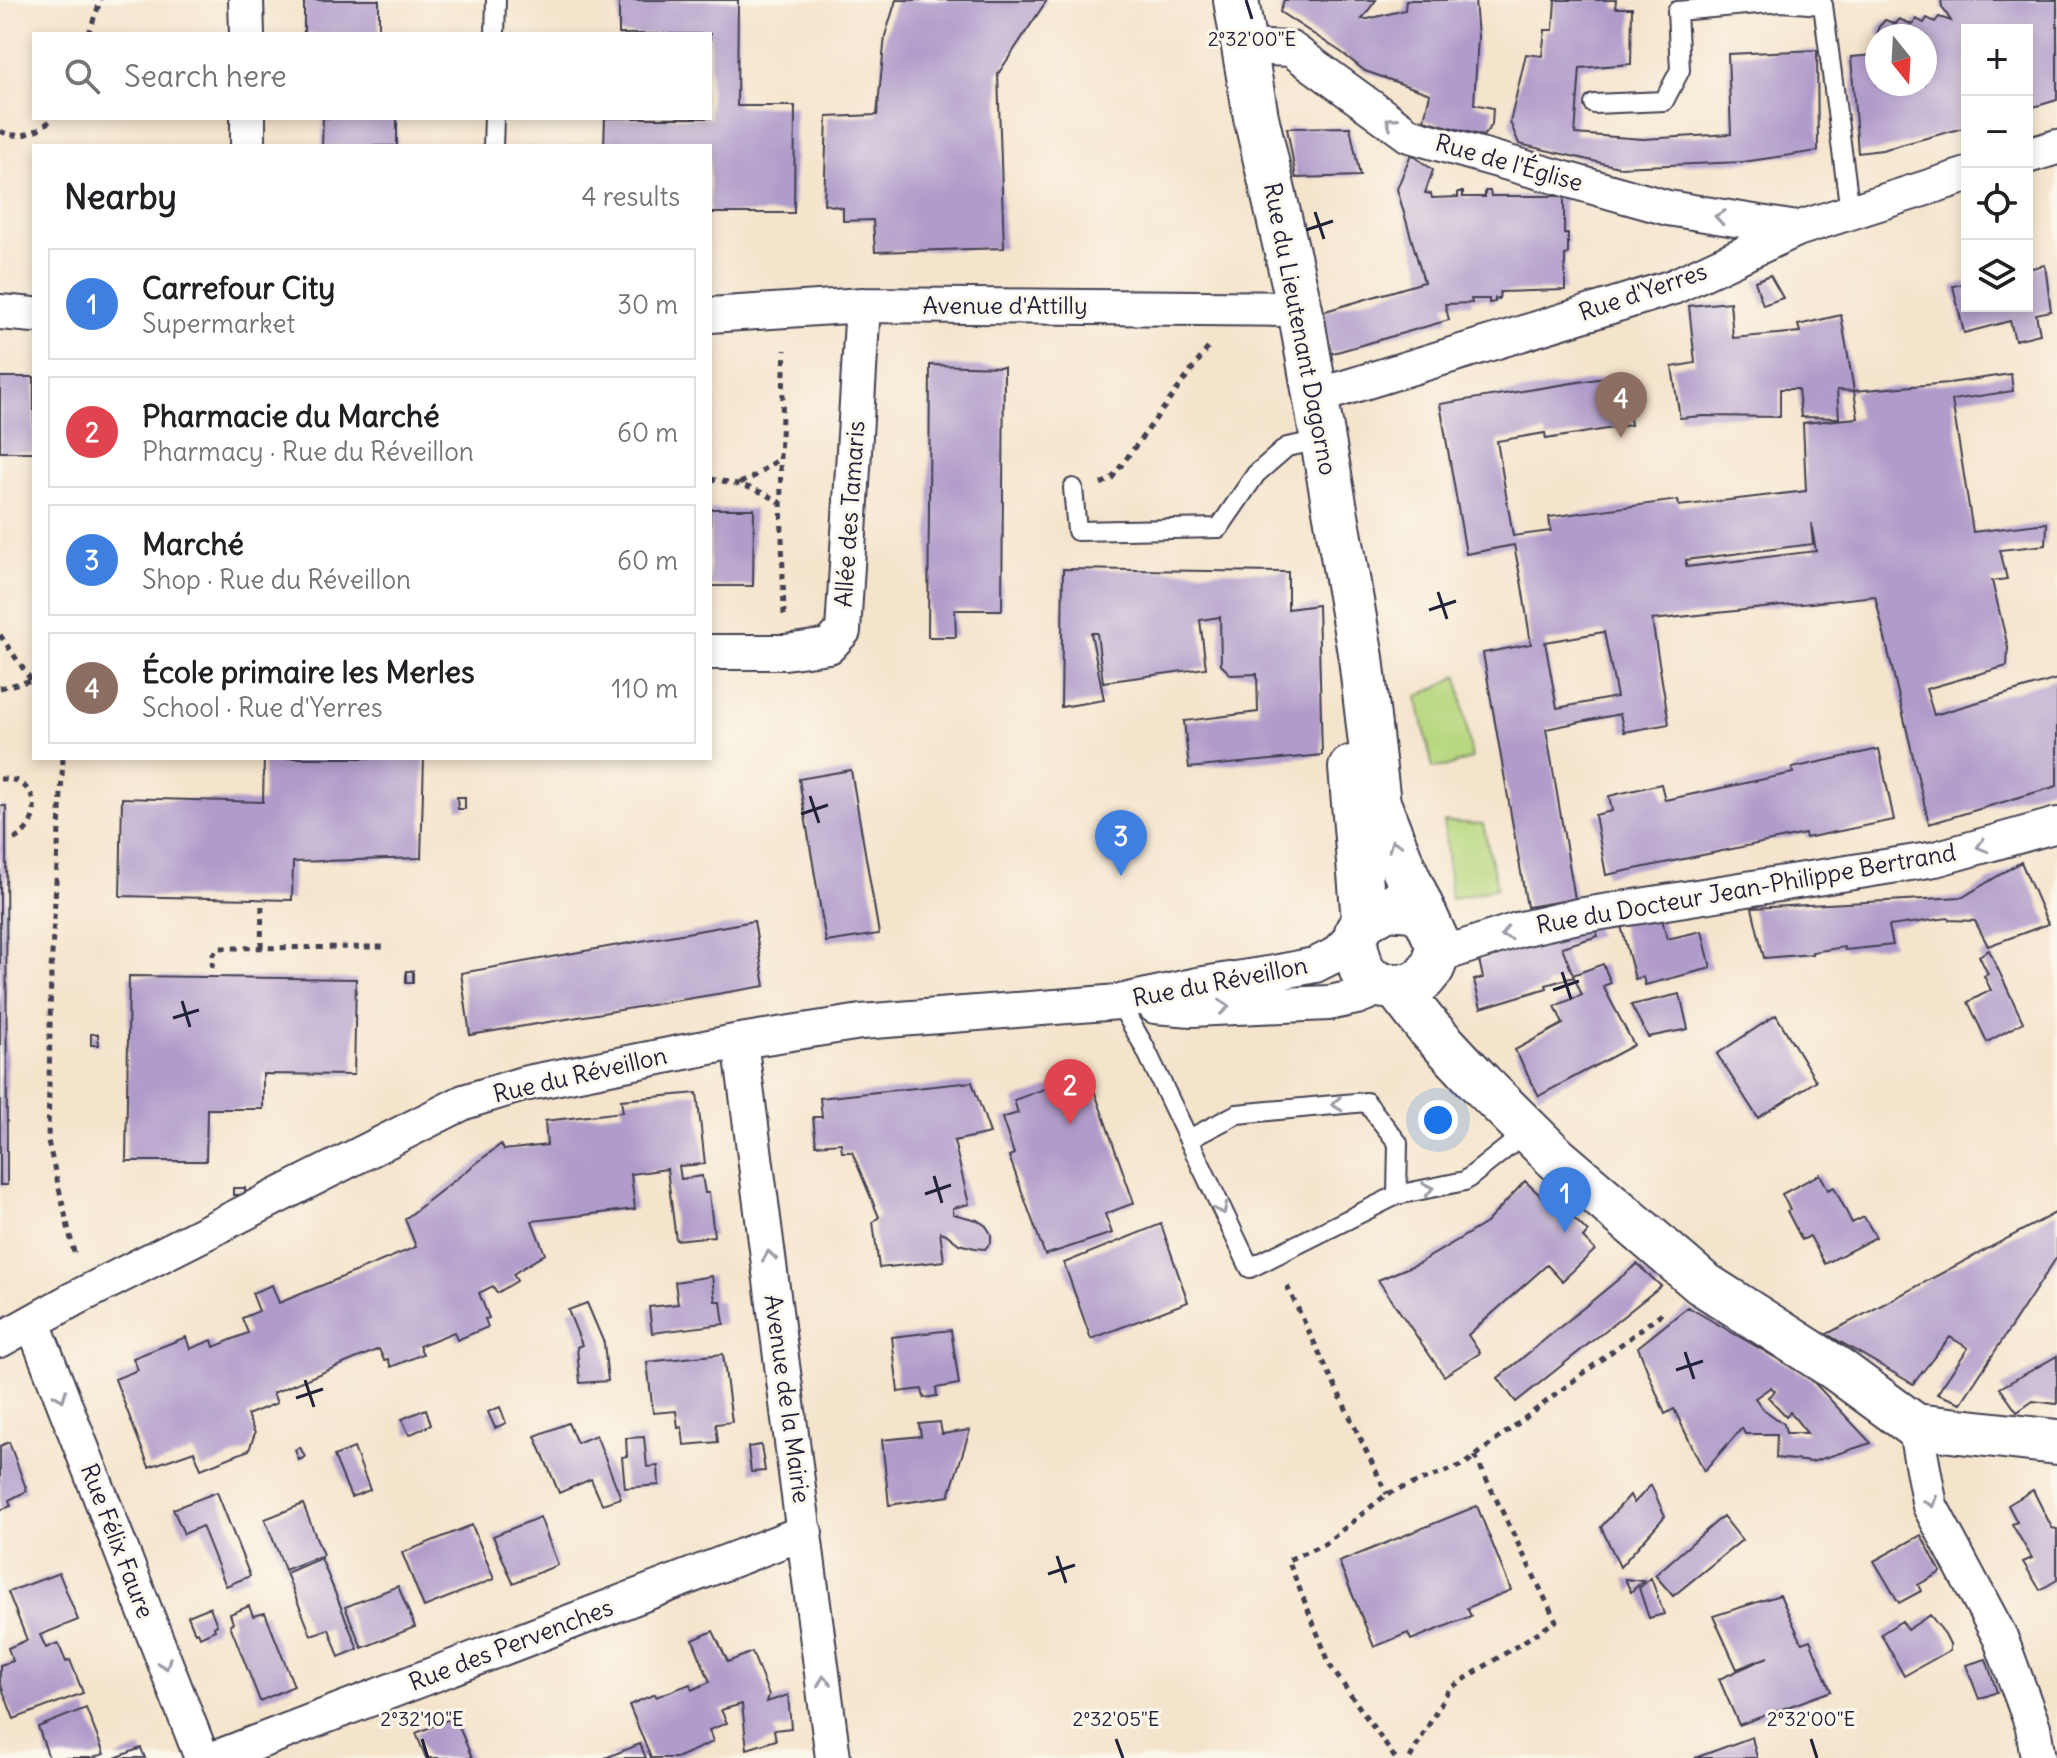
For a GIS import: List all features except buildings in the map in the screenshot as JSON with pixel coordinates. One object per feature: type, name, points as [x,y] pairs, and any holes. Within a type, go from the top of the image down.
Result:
[{"type":"street","points":[[246,0],[247,32]]},
{"type":"street","name":"Rue du Lieutenant Dagorno","points":[[1236,0],[1256,117],[1300,309],[1361,658],[1378,803],[1415,963],[1425,1024],[1514,1116],[1702,1283],[1837,1369],[1915,1426],[2057,1442]]},
{"type":"street","name":"Rue de l'Église","points":[[1244,47],[1291,49],[1409,135],[1668,208],[1797,229]]},
{"type":"street","points":[[248,120],[248,144]]},
{"type":"street","points":[[2033,154],[2057,147]]},
{"type":"street","name":"Rue d'Yerres","points":[[1315,397],[1673,287],[1797,229],[1961,177]]},
{"type":"street","name":"Avenue d'Attilly","points":[[712,315],[863,305],[1300,309]]},
{"type":"street","name":"Allée des Tamaris","points":[[712,652],[785,652],[829,646],[843,631],[863,305]]},
{"type":"street","points":[[0,312],[32,315]]},
{"type":"street","name":"Rue du Lieutenant Dagorno","points":[[1361,658],[1350,772],[1361,926],[1355,945],[1362,971],[1371,980],[1415,963]]},
{"type":"street","name":"Rue du Docteur Jean-Philippe Bertrand","points":[[1415,963],[1517,930],[1578,916],[1935,859],[2057,825]]},
{"type":"street","points":[[1361,926],[1387,907],[1413,909],[1415,963]]},
{"type":"street","name":"Rue du Réveillon","points":[[0,1340],[70,1301],[464,1102],[523,1084],[740,1041],[861,1022],[1119,1002],[1315,965],[1335,955],[1361,926]]},
{"type":"street","name":"Rue du Réveillon","points":[[1119,1002],[1192,1009],[1329,1003],[1357,997],[1415,963]]},
{"type":"street","name":"Avenue de la Mairie","points":[[740,1041],[833,1758]]},
{"type":"street","name":"Rue Félix Faure","points":[[33,1323],[202,1758]]},
{"type":"street","points":[[1915,1426],[1930,1506],[2000,1637],[2033,1727],[2038,1758]]},
{"type":"street","name":"Rue des Pervenches","points":[[216,1758],[805,1532]]},
{"type":"lane","points":[[495,32],[496,0]]},
{"type":"lane","points":[[1594,104],[1664,101],[1680,70],[1677,6],[1781,2],[1823,5],[1850,212]]},
{"type":"lane","points":[[493,144],[494,120]]},
{"type":"lane","points":[[1073,490],[1077,531],[1219,528],[1256,474],[1287,447],[1322,440]]},
{"type":"lane","points":[[1119,1002],[1144,1046],[1250,1268],[1397,1195],[1465,1181],[1514,1116]]},
{"type":"lane","points":[[1189,1139],[1237,1114],[1366,1102],[1398,1143],[1397,1195]]},
{"type":"path","points":[[89,32],[101,0]]},
{"type":"path","points":[[0,131],[12,137],[36,132],[51,120]]},
{"type":"path","points":[[1073,490],[1096,487],[1112,478],[1237,308]]},
{"type":"path","points":[[785,652],[780,458],[786,310]]},
{"type":"path","points":[[739,483],[780,458]]},
{"type":"path","points":[[712,479],[739,483],[781,503]]},
{"type":"path","points":[[0,635],[32,679]]},
{"type":"path","points":[[0,688],[32,680]]},
{"type":"path","points":[[63,760],[51,971],[48,1141],[77,1264],[55,1276],[70,1301]]},
{"type":"path","points":[[0,779],[19,782],[30,793],[34,806],[28,831],[10,841]]},
{"type":"path","points":[[261,948],[262,903]]},
{"type":"path","points":[[212,968],[213,954],[220,948],[385,947]]},
{"type":"path","points":[[1395,1758],[1331,1667],[1288,1560],[1326,1543],[1387,1494],[1465,1464],[1702,1283]]},
{"type":"path","points":[[1287,1286],[1387,1494]]},
{"type":"path","points":[[1410,1758],[1449,1689],[1556,1621],[1475,1456]]},
{"type":"green space","points":[[1458,676],[1472,758],[1451,766],[1433,768],[1417,697]]},
{"type":"green space","points":[[1444,822],[1483,824],[1497,888],[1451,899]]},
{"type":"place","name":"École primaire les Merles","points":[[1621,438]]},
{"type":"place","name":"Marché","points":[[1121,876]]},
{"type":"place","name":"Pharmacie du Marché","points":[[1070,1125]]},
{"type":"place","name":"Carrefour City","points":[[1565,1233]]}]
